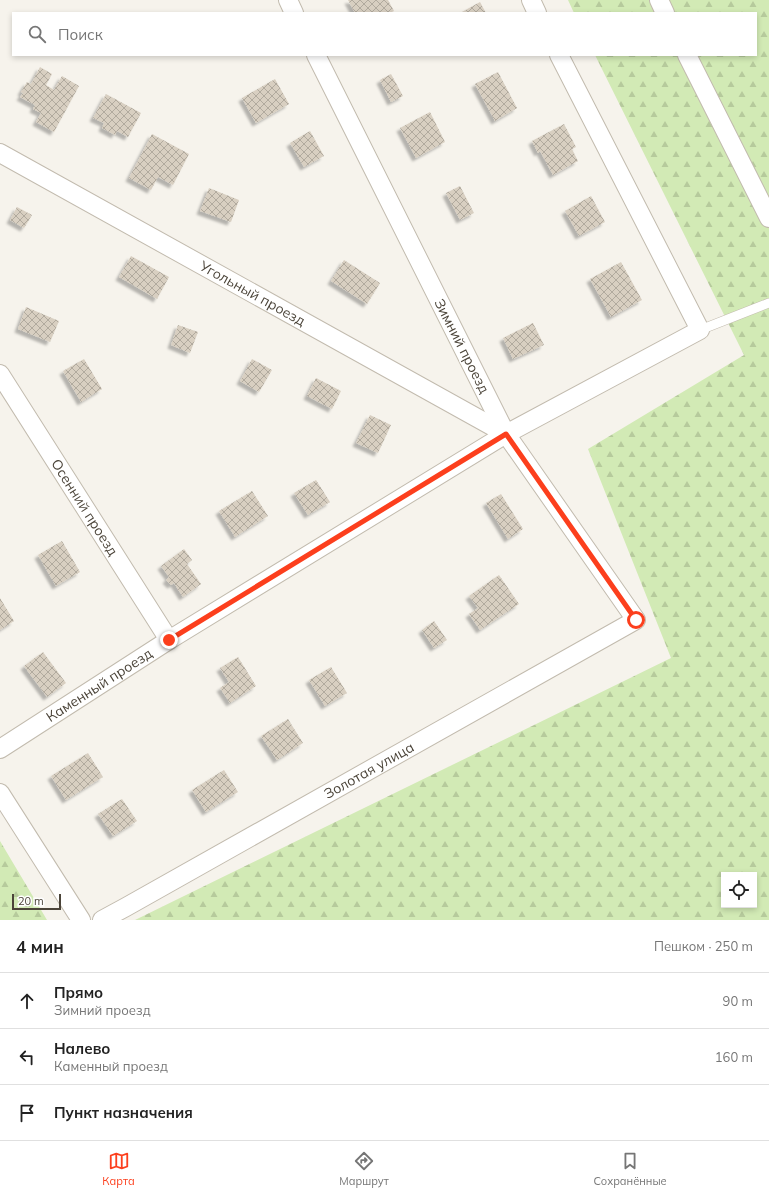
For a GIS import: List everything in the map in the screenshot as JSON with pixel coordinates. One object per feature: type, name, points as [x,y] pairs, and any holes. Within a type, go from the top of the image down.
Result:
[{"type":"street","points":[[288,0],[294,12]]},
{"type":"street","points":[[531,0],[537,12]]},
{"type":"street","points":[[659,0],[665,12]]},
{"type":"street","name":"Зимний проезд","points":[[317,56],[506,434],[636,620]]},
{"type":"street","points":[[560,56],[700,330]]},
{"type":"street","points":[[688,56],[769,218]]},
{"type":"street","name":"Угольный проезд","points":[[0,153],[506,434]]},
{"type":"street","name":"Каменный проезд","points":[[0,749],[169,640],[506,434],[700,330]]},
{"type":"street","name":"Осенний проезд","points":[[0,374],[169,640]]},
{"type":"street","name":"Золотая улица","points":[[102,920],[636,620]]},
{"type":"street","points":[[0,792],[81,920]]},
{"type":"lane","points":[[700,330],[769,303]]},
{"type":"green space","points":[[568,0],[769,0],[769,920],[135,920],[671,658],[588,449],[744,355],[595,56],[757,56],[757,12],[574,12]]},
{"type":"green space","points":[[0,841],[47,920],[0,920]]},
{"type":"building","points":[[348,0],[388,0],[394,11],[392,12],[354,12]]},
{"type":"building","points":[[480,2],[485,12],[462,12]]},
{"type":"building","points":[[40,67],[52,74],[46,85],[54,90],[62,76],[79,86],[54,132],[36,122],[41,113],[33,109],[35,105],[20,97],[23,93],[21,92],[27,82],[31,84]]},
{"type":"building","points":[[498,72],[517,108],[495,121],[475,84]]},
{"type":"building","points":[[391,74],[403,96],[391,102],[380,80]]},
{"type":"building","points":[[275,79],[289,104],[256,123],[242,98]]},
{"type":"building","points":[[106,94],[141,113],[128,137],[117,131],[115,135],[102,128],[104,123],[93,118]]},
{"type":"building","points":[[430,112],[445,142],[416,158],[400,128]]},
{"type":"building","points":[[564,124],[576,147],[572,149],[578,161],[553,175],[540,151],[538,153],[532,141]]},
{"type":"building","points":[[310,131],[324,156],[304,167],[290,143]]},
{"type":"building","points":[[152,134],[189,154],[173,185],[158,177],[151,190],[129,178]]},
{"type":"building","points":[[460,186],[474,213],[460,220],[446,193]]},
{"type":"building","points":[[209,188],[239,200],[231,222],[200,211]]},
{"type":"building","points":[[591,196],[605,222],[579,236],[565,211]]},
{"type":"building","points":[[17,207],[32,215],[24,228],[10,220]]},
{"type":"building","points":[[131,256],[169,277],[157,299],[119,277]]},
{"type":"building","points":[[344,260],[380,283],[367,304],[331,281]]},
{"type":"building","points":[[621,262],[642,300],[611,317],[590,279]]},
{"type":"building","points":[[26,307],[59,321],[50,342],[18,329]]},
{"type":"building","points":[[533,323],[544,345],[513,359],[503,338]]},
{"type":"building","points":[[178,325],[198,332],[190,353],[171,345]]},
{"type":"building","points":[[84,359],[102,389],[81,402],[63,371]]},
{"type":"building","points":[[252,359],[272,370],[259,392],[240,381]]},
{"type":"building","points":[[316,378],[341,391],[332,409],[307,396]]},
{"type":"building","points":[[370,415],[391,425],[378,453],[356,443]]},
{"type":"building","points":[[316,480],[330,502],[308,515],[294,493]]},
{"type":"building","points":[[252,491],[268,516],[235,537],[219,511]]},
{"type":"building","points":[[501,494],[523,529],[508,539],[486,503]]},
{"type":"building","points":[[62,541],[80,572],[56,586],[38,555]]},
{"type":"building","points":[[184,549],[192,560],[187,564],[201,584],[183,597],[174,583],[171,585],[166,580],[169,577],[161,566]]},
{"type":"building","points":[[499,575],[519,604],[480,630],[469,614],[478,608],[469,596]]},
{"type":"building","points":[[0,598],[14,621],[0,630]]},
{"type":"building","points":[[434,621],[447,640],[434,648],[422,630]]},
{"type":"building","points":[[43,652],[66,683],[47,697],[24,666]]},
{"type":"building","points":[[238,657],[256,686],[230,703],[220,688],[229,682],[220,668]]},
{"type":"building","points":[[331,667],[347,693],[325,706],[309,680]]},
{"type":"building","points":[[288,719],[303,743],[277,760],[261,736]]},
{"type":"building","points":[[88,753],[103,777],[66,800],[51,776]]},
{"type":"building","points":[[224,770],[238,792],[206,812],[192,790]]},
{"type":"building","points":[[122,799],[137,821],[113,836],[98,814]]},
{"type":"route","points":[[169,640],[506,434],[636,620]]}]
